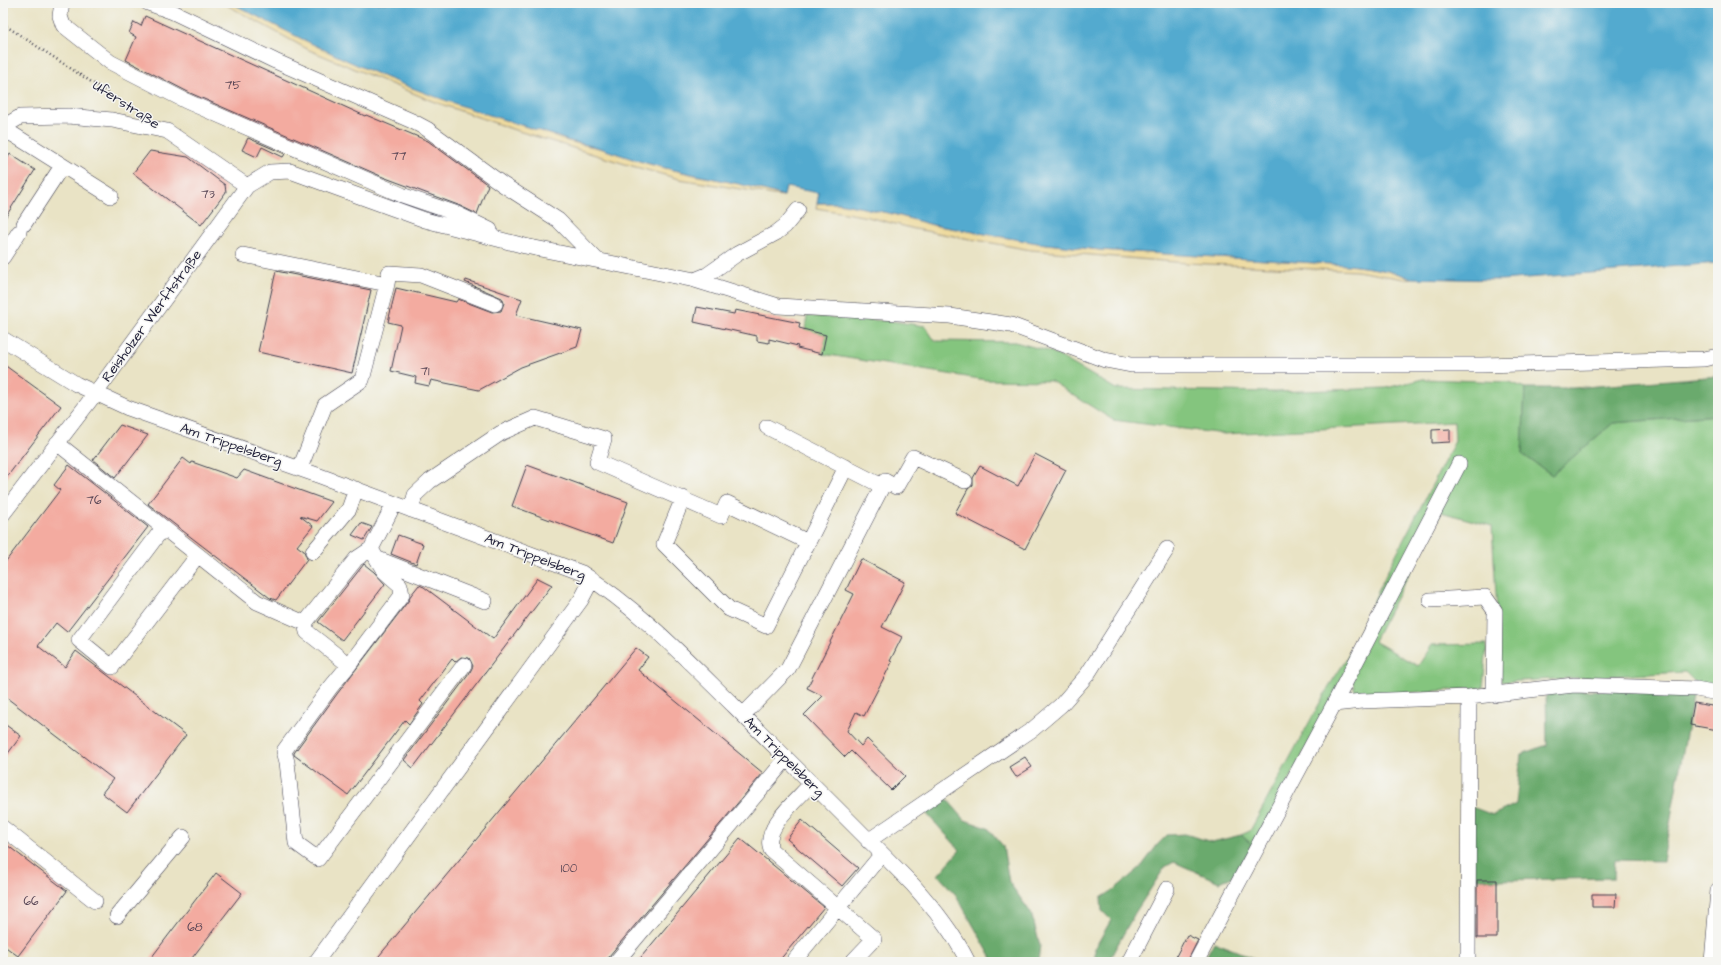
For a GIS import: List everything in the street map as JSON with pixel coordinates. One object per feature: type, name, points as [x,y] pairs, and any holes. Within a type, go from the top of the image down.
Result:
[{"type":"street","points":[[62,3],[60,16],[63,25],[110,62],[132,75],[287,146],[402,195],[454,213],[525,246],[696,280],[778,306],[950,316],[1011,325],[1106,360],[1131,364],[1482,365],[1704,359],[1718,356]]},
{"type":"street","points":[[148,3],[173,12],[275,61],[399,115],[427,129],[502,184],[558,220],[596,259]]},
{"type":"street","name":"Uferstraße","points":[[3,127],[20,117],[68,116],[112,120],[166,131],[247,186]]},
{"type":"street","points":[[3,131],[18,138],[111,196]]},
{"type":"street","points":[[3,257],[62,166]]},
{"type":"street","name":"Reisholzer Werftstraße","points":[[3,514],[95,394],[247,186],[270,172],[290,171],[425,220],[525,246]]},
{"type":"street","points":[[696,280],[707,275],[737,254],[776,233],[785,226],[798,210]]},
{"type":"street","points":[[243,255],[387,284]]},
{"type":"street","points":[[300,468],[326,405],[362,380],[389,273],[421,275],[495,304]]},
{"type":"street","name":"Am Trippelsberg","points":[[3,339],[95,394],[161,420],[300,468],[582,573],[592,579],[604,587],[667,640],[882,854],[938,914],[957,941],[968,962]]},
{"type":"street","points":[[410,510],[415,495],[430,481],[501,433],[535,418],[604,439],[597,462],[683,498],[721,516],[727,503],[808,542]]},
{"type":"street","points":[[767,427],[882,486]]},
{"type":"street","points":[[57,443],[257,602],[305,623]]},
{"type":"street","points":[[743,715],[788,669],[885,481],[896,487],[913,457],[965,481]]},
{"type":"street","points":[[1196,962],[1334,704],[1459,464]]},
{"type":"street","points":[[683,498],[664,544],[729,609],[766,626],[846,467]]},
{"type":"street","points":[[313,552],[349,509],[356,489]]},
{"type":"street","points":[[394,504],[375,554],[384,571],[400,585],[402,595],[330,688],[284,751],[287,762],[296,843],[318,859],[464,665]]},
{"type":"street","points":[[163,528],[79,640],[112,667],[198,555]]},
{"type":"street","points":[[868,841],[1033,729],[1061,705],[1088,675],[1167,549]]},
{"type":"street","points":[[305,623],[356,559],[375,554],[484,601]]},
{"type":"street","points":[[316,962],[576,606],[592,579]]},
{"type":"street","points":[[1430,600],[1485,597],[1496,611],[1494,695]]},
{"type":"street","points":[[305,623],[307,632],[348,665]]},
{"type":"street","points":[[1334,704],[1362,701],[1494,695],[1574,684],[1696,689],[1718,693]]},
{"type":"street","points":[[1468,962],[1469,697]]},
{"type":"street","points":[[616,962],[786,759]]},
{"type":"street","points":[[811,784],[771,830],[769,847],[874,939],[852,962]]},
{"type":"street","points":[[3,828],[95,901]]},
{"type":"street","points":[[117,916],[183,837]]},
{"type":"street","points":[[793,962],[882,854]]},
{"type":"street","points":[[1129,962],[1167,889]]},
{"type":"street","points":[[1712,962],[1718,890]]},
{"type":"path","name":"Uferstraße","points":[[3,24],[134,111]]},
{"type":"green space","points":[[807,316],[891,321],[925,326],[935,341],[1015,342],[1052,352],[1116,389],[1274,392],[1386,388],[1423,379],[1510,382],[1525,388],[1522,454],[1552,475],[1613,423],[1718,415],[1718,689],[1700,687],[1685,672],[1501,682],[1492,526],[1441,512],[1374,641],[1418,666],[1432,645],[1487,644],[1483,688],[1356,696],[1349,665],[1255,847],[1241,835],[1250,831],[1329,686],[1346,660],[1390,566],[1455,441],[1454,422],[1224,434],[1113,420],[1051,381],[986,380],[822,354],[826,335],[805,330]]},
{"type":"green space","points":[[1718,376],[1718,415],[1613,423],[1552,475],[1522,454],[1525,388],[1573,388]]},
{"type":"green space","points":[[1546,690],[1694,691],[1663,861],[1615,860],[1614,878],[1497,880],[1472,878],[1472,807],[1493,815],[1516,804],[1521,754],[1547,745]]},
{"type":"green space","points":[[946,798],[965,820],[988,828],[1003,846],[1009,882],[1031,913],[1040,945],[1038,962],[994,962],[956,895],[938,875],[960,850],[926,813]]},
{"type":"green space","points":[[1185,834],[1212,842],[1241,835],[1255,847],[1247,867],[1230,878],[1219,882],[1174,862],[1165,867],[1135,913],[1108,962],[1095,962],[1095,948],[1111,920],[1102,911],[1101,898],[1115,889],[1141,867],[1158,844],[1167,835]]},
{"type":"green space","points":[[1214,942],[1264,962],[1203,962]]},
{"type":"sand","points":[[223,3],[231,3],[387,78],[499,118],[556,136],[567,141],[603,149],[649,164],[699,176],[757,187],[784,196],[679,179],[515,130],[432,101],[309,50]]},
{"type":"sand","points":[[817,203],[839,203],[893,214],[933,225],[1038,243],[1100,250],[1349,265],[1388,271],[1411,278],[1404,279],[1357,271],[1187,263],[1031,250],[915,229],[868,217],[816,208]]},
{"type":"water","points":[[231,3],[1718,3],[1718,263],[1501,280],[1411,278],[1388,271],[1349,265],[1100,250],[1038,243],[933,225],[893,214],[839,203],[817,203],[819,193],[786,187],[784,196],[650,164],[492,116],[450,102],[367,70]]},
{"type":"building","points":[[145,16],[365,116],[366,115],[428,141],[488,185],[477,214],[458,205],[383,177],[190,93],[126,60],[136,37],[129,33],[134,22],[141,26]]},
{"type":"building","points":[[248,138],[285,154],[283,157],[262,147],[257,157],[242,150]]},
{"type":"building","points":[[150,151],[188,157],[225,185],[226,192],[201,225],[133,173]]},
{"type":"building","points":[[10,154],[35,170],[3,221],[3,166]]},
{"type":"building","points":[[276,271],[371,290],[352,373],[258,352]]},
{"type":"building","points":[[466,280],[522,299],[516,315],[582,330],[577,347],[521,367],[479,390],[431,380],[429,386],[415,383],[416,377],[391,371],[401,325],[388,322],[396,288],[456,302],[458,299],[492,312],[501,311],[504,303],[502,298],[465,282]]},
{"type":"building","points":[[697,307],[734,314],[735,310],[800,323],[799,328],[826,335],[822,354],[769,339],[769,343],[757,341],[757,336],[694,322]]},
{"type":"building","points":[[3,364],[61,406],[3,482]]},
{"type":"building","points":[[120,425],[148,435],[115,478],[93,460]]},
{"type":"building","points":[[1450,429],[1450,442],[1432,443],[1432,430]]},
{"type":"building","points":[[1035,454],[1066,470],[1025,549],[955,513],[968,489],[973,485],[973,478],[980,466],[1018,486]]},
{"type":"building","points":[[183,458],[191,464],[192,462],[237,478],[244,470],[332,502],[317,521],[300,516],[313,526],[297,546],[304,551],[307,559],[276,600],[270,598],[148,504]]},
{"type":"building","points":[[69,465],[148,527],[67,632],[56,623],[38,646],[65,667],[76,651],[186,735],[127,812],[102,793],[113,779],[3,695],[3,565],[60,490],[54,485]]},
{"type":"building","points":[[527,465],[628,502],[613,543],[512,506]]},
{"type":"building","points":[[361,523],[372,527],[364,540],[352,535]]},
{"type":"building","points":[[398,535],[423,544],[416,564],[391,554]]},
{"type":"building","points":[[861,559],[905,582],[882,627],[902,637],[890,661],[892,662],[864,716],[856,712],[847,731],[861,746],[867,739],[905,776],[891,790],[851,751],[845,757],[804,715],[823,696],[807,688],[854,594],[846,590]]},
{"type":"building","points":[[364,564],[385,584],[342,640],[318,622]]},
{"type":"building","points":[[538,578],[552,585],[413,768],[404,760],[469,674],[473,666],[469,658],[461,657],[455,662],[452,659],[420,701],[423,704],[409,724],[405,720],[348,795],[294,755],[337,694],[419,585],[424,587],[493,639]]},
{"type":"building","points":[[636,648],[648,657],[638,670],[763,773],[609,956],[607,962],[374,962]]},
{"type":"building","points":[[1694,703],[1718,707],[1718,730],[1690,725]]},
{"type":"building","points":[[3,723],[21,736],[3,760]]},
{"type":"building","points":[[1025,757],[1032,767],[1016,777],[1009,767]]},
{"type":"building","points":[[802,820],[858,868],[842,886],[787,839]]},
{"type":"building","points":[[740,838],[824,907],[778,962],[637,962]]},
{"type":"building","points":[[3,842],[67,891],[18,956],[3,945]]},
{"type":"building","points":[[216,873],[242,893],[189,962],[148,962]]},
{"type":"building","points":[[1477,880],[1497,880],[1497,938],[1477,938]]},
{"type":"building","points":[[1592,894],[1616,894],[1615,907],[1592,907]]},
{"type":"building","points":[[1187,935],[1198,940],[1187,962],[1173,962]]}]
